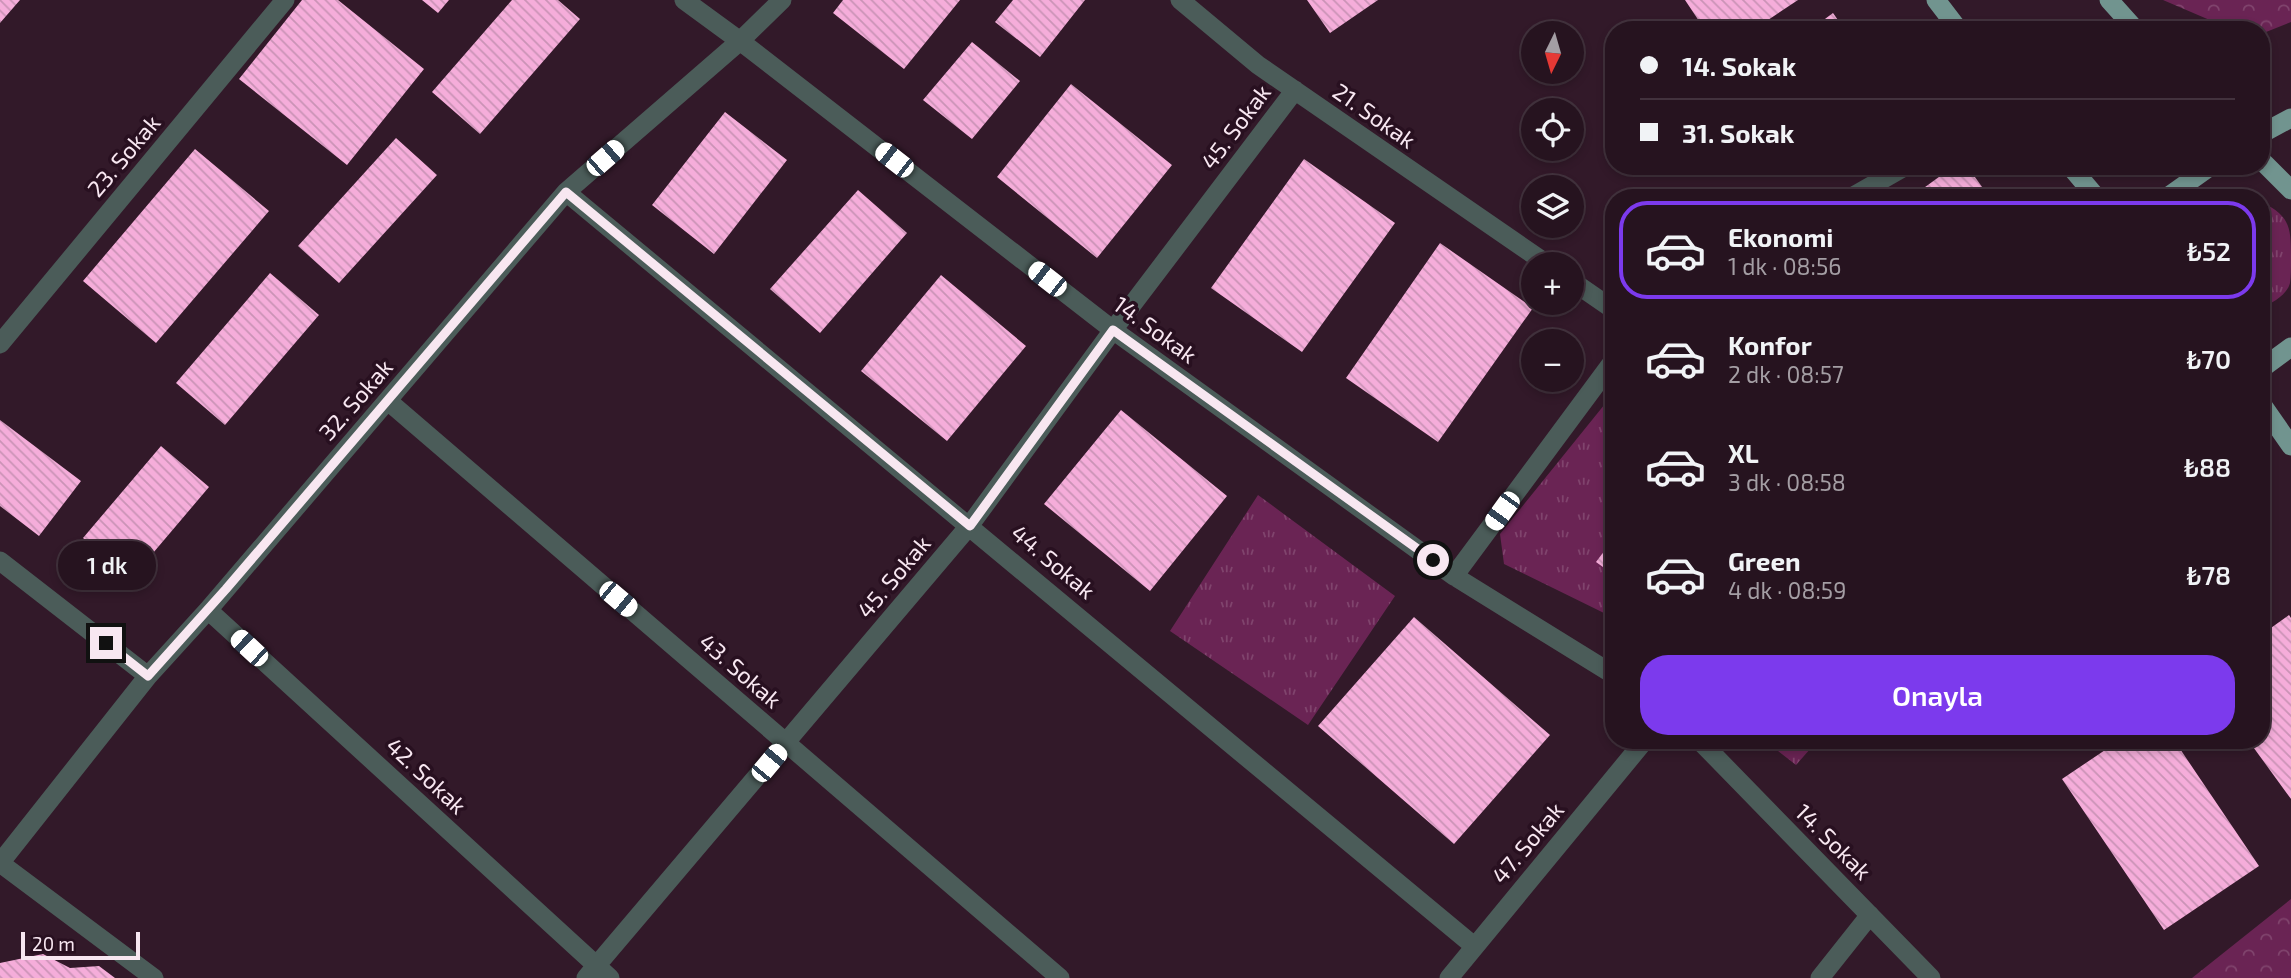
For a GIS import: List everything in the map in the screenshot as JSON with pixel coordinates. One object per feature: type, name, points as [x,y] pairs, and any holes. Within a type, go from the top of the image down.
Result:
[{"type":"main road","points":[[1936,0],[1952,21]]},
{"type":"main road","points":[[2109,0],[2128,21]]},
{"type":"main road","points":[[2270,129],[2291,118]]},
{"type":"main road","points":[[2270,169],[2291,190]]},
{"type":"main road","points":[[2078,175],[2089,189]]},
{"type":"main road","points":[[2179,189],[2198,175]]},
{"type":"main road","points":[[2270,362],[2291,347]]},
{"type":"main road","points":[[2270,416],[2291,446]]},
{"type":"street","name":"23. Sokak","points":[[0,344],[285,0]]},
{"type":"street","name":"14. Sokak","points":[[684,0],[740,40],[1113,330],[1454,576],[1605,670]]},
{"type":"street","name":"32. Sokak","points":[[0,863],[148,676],[208,610],[566,192],[782,0]]},
{"type":"street","name":"21. Sokak","points":[[1180,0],[1258,65],[1530,252]]},
{"type":"street","name":"45. Sokak","points":[[597,974],[786,743],[970,526],[1113,330],[1294,90]]},
{"type":"street","points":[[1866,189],[1890,175]]},
{"type":"street","name":"44. Sokak","points":[[566,192],[1474,946]]},
{"type":"street","points":[[1584,289],[1605,304]]},
{"type":"street","points":[[1454,576],[1605,372]]},
{"type":"street","name":"43. Sokak","points":[[388,401],[1060,978]]},
{"type":"street","points":[[0,561],[148,676]]},
{"type":"street","name":"42. Sokak","points":[[208,610],[597,974]]},
{"type":"street","name":"47. Sokak","points":[[1449,978],[1638,749]]},
{"type":"street","name":"14. Sokak","points":[[1708,749],[1931,978]]},
{"type":"street","points":[[0,863],[154,978]]},
{"type":"street","points":[[1820,978],[1870,915]]},
{"type":"green space","points":[[2163,0],[2291,0],[2291,22],[2270,30],[2270,21],[2212,21]]},
{"type":"green space","points":[[2270,206],[2284,218],[2291,239],[2290,280],[2286,291],[2270,304]]},
{"type":"green space","points":[[1605,404],[1605,614],[1504,564],[1500,534]]},
{"type":"green space","points":[[1258,495],[1395,596],[1308,725],[1170,631]]},
{"type":"green space","points":[[1776,749],[1810,749],[1796,765]]},
{"type":"green space","points":[[2291,899],[2291,978],[2192,978]]},
{"type":"building","points":[[0,0],[20,0],[0,23]]},
{"type":"building","points":[[302,0],[338,0],[424,69],[347,165],[239,79]]},
{"type":"building","points":[[422,0],[449,0],[438,13]]},
{"type":"building","points":[[512,0],[558,0],[580,19],[480,134],[432,92]]},
{"type":"building","points":[[843,0],[960,0],[904,69],[833,13]]},
{"type":"building","points":[[1013,0],[1085,0],[1040,57],[995,22]]},
{"type":"building","points":[[1307,0],[1378,0],[1330,33]]},
{"type":"building","points":[[1685,0],[1798,0],[1766,21],[1699,21]]},
{"type":"building","points":[[1833,13],[1839,21],[1822,21]]},
{"type":"building","points":[[972,42],[1020,81],[972,139],[923,100]]},
{"type":"building","points":[[1071,84],[1172,165],[1097,258],[997,177]]},
{"type":"building","points":[[725,112],[787,160],[714,254],[652,205]]},
{"type":"building","points":[[396,138],[437,175],[339,283],[298,246]]},
{"type":"building","points":[[195,149],[269,211],[156,343],[83,281]]},
{"type":"building","points":[[1304,159],[1395,223],[1302,352],[1211,288]]},
{"type":"building","points":[[1942,175],[1973,175],[1984,189],[1922,189]]},
{"type":"building","points":[[858,190],[907,233],[820,333],[770,289]]},
{"type":"building","points":[[1440,243],[1521,300],[1521,315],[1528,315],[1438,442],[1346,378]]},
{"type":"building","points":[[270,273],[319,315],[225,425],[176,383]]},
{"type":"building","points":[[941,275],[1026,346],[947,441],[861,371]]},
{"type":"building","points":[[1121,410],[1227,496],[1150,591],[1044,504]]},
{"type":"building","points":[[0,420],[81,481],[39,536],[0,506]]},
{"type":"building","points":[[161,446],[209,487],[131,579],[83,538]]},
{"type":"building","points":[[1605,550],[1605,568],[1596,562]]},
{"type":"building","points":[[2289,615],[2291,618],[2291,799],[2255,749],[2270,749],[2270,629]]},
{"type":"building","points":[[1414,617],[1550,735],[1454,844],[1318,726]]},
{"type":"building","points":[[2107,749],[2180,749],[2259,866],[2164,930],[2062,779]]},
{"type":"building","points":[[43,954],[70,968],[99,966],[115,978],[0,978],[0,963]]},
{"type":"route","points":[[106,643],[148,676],[208,610],[566,192],[970,526],[1113,330],[1433,560]]}]
